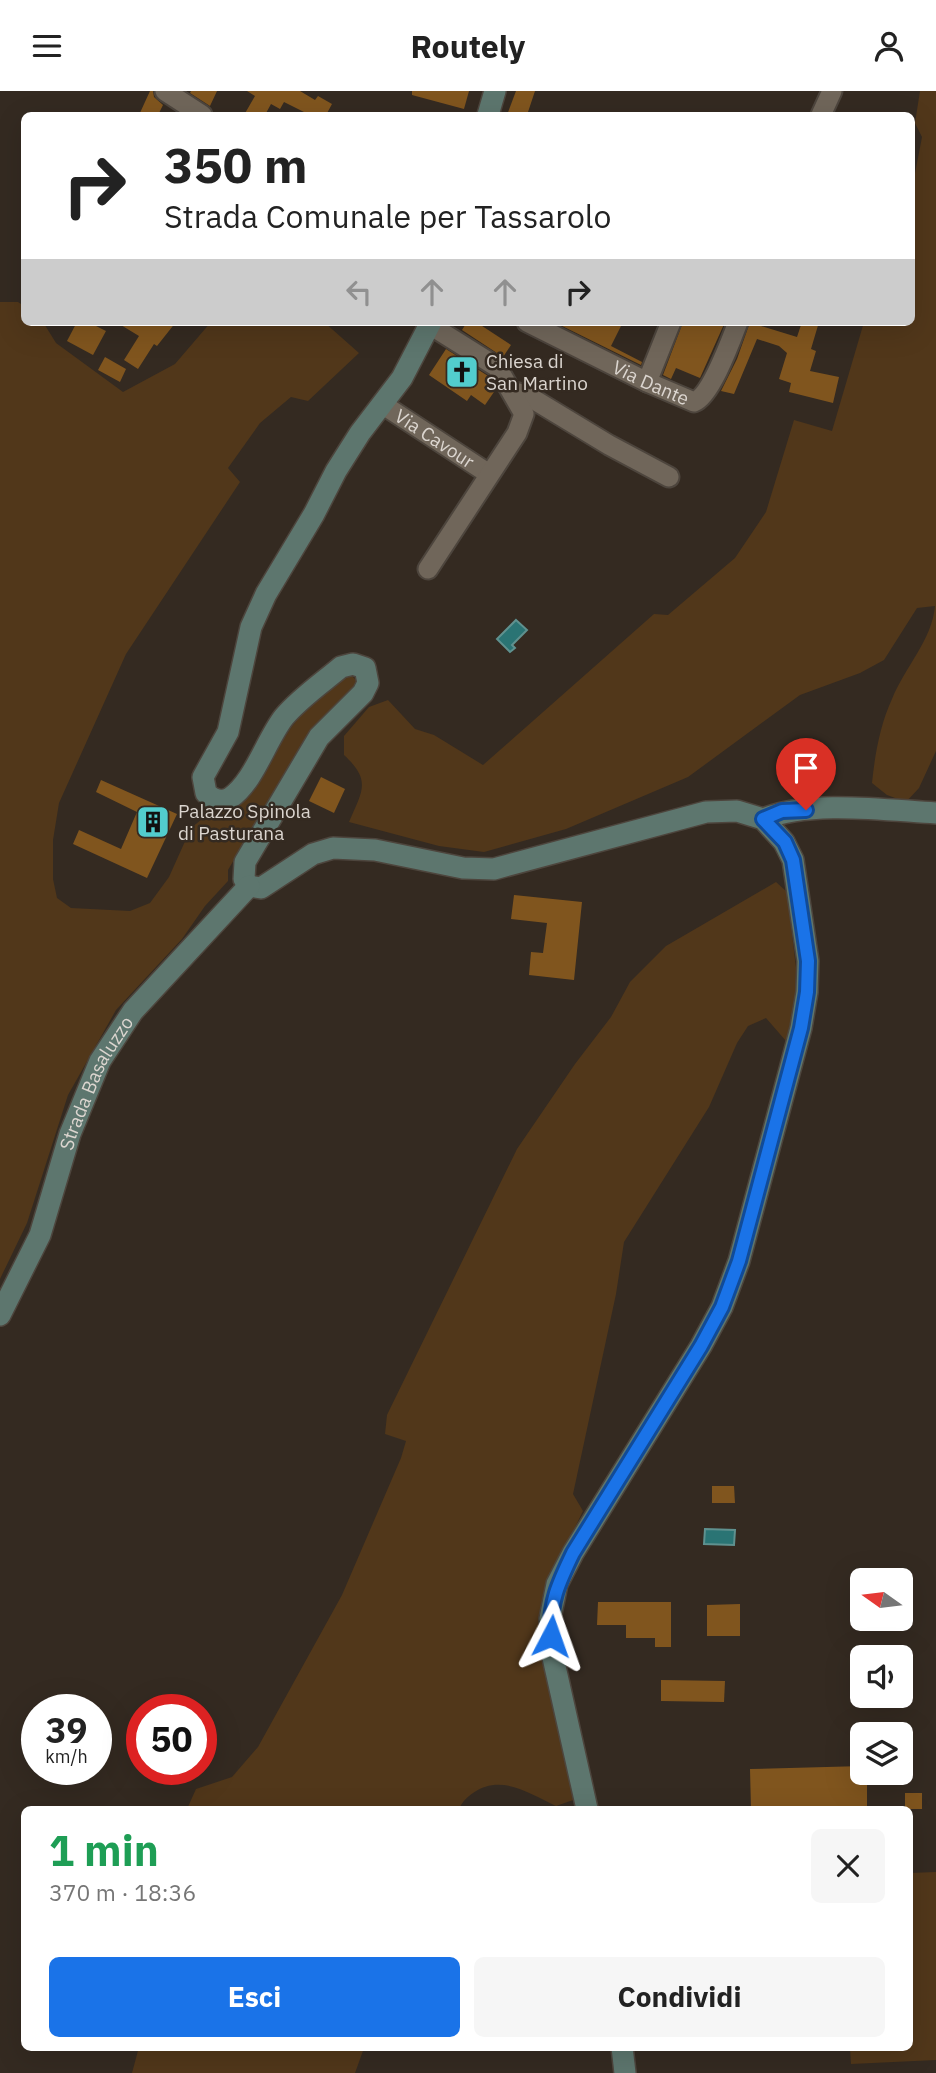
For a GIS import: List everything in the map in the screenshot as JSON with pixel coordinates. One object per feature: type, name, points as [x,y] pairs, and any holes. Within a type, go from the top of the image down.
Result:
[{"type":"main road","points":[[489,112],[495,91]]},
{"type":"main road","points":[[429,326],[402,378],[336,471],[314,514],[266,594],[251,627],[228,732],[204,777],[204,788],[210,797],[221,801],[232,797],[246,781],[283,719],[341,667],[353,664],[365,668],[368,683],[363,693],[319,737],[245,862],[243,871],[248,886],[261,888],[313,854],[333,848],[374,850],[463,868],[494,869],[706,812],[737,811],[763,819],[785,842],[793,860],[808,961],[807,992],[801,1028],[739,1261],[722,1307],[701,1346],[573,1553],[557,1584],[550,1619],[552,1653],[586,1806]]},
{"type":"main road","points":[[763,819],[782,811],[854,809],[936,813]]},
{"type":"main road","name":"Strada Basaluzzo","points":[[0,1315],[40,1235],[70,1134],[100,1061],[133,1011],[248,886]]},
{"type":"main road","points":[[622,2051],[625,2073]]},
{"type":"street","points":[[822,112],[832,91]]},
{"type":"street","points":[[172,95],[198,112]]},
{"type":"street","points":[[428,569],[523,421],[523,414],[512,391],[497,367],[433,326]]},
{"type":"street","name":"Via Dante","points":[[535,326],[690,401],[701,399],[728,349],[737,326]]},
{"type":"street","points":[[647,382],[669,326]]},
{"type":"street","points":[[512,391],[528,396],[609,445],[669,477]]},
{"type":"street","name":"Via Cavour","points":[[382,404],[489,474]]},
{"type":"shaded area","points":[[920,91],[936,91],[936,751],[919,788],[906,802],[887,795],[872,783],[884,719],[897,687],[924,642],[935,606],[917,608],[884,660],[860,673],[800,695],[688,777],[566,829],[484,852],[439,846],[349,822],[362,787],[358,772],[344,755],[344,736],[369,707],[388,700],[415,729],[434,735],[483,765],[654,614],[668,615],[735,558],[766,512],[794,420],[832,431],[863,326],[915,326],[915,173],[922,137],[915,123]]},
{"type":"shaded area","points":[[0,302],[21,304],[21,326],[45,326],[56,343],[123,392],[175,364],[208,326],[329,326],[359,353],[308,401],[291,397],[260,423],[228,468],[240,482],[126,654],[59,803],[53,840],[53,879],[57,898],[71,908],[130,911],[150,903],[169,877],[191,828],[207,815],[232,808],[253,788],[290,729],[310,703],[342,676],[351,675],[356,680],[356,686],[312,731],[228,870],[228,881],[205,906],[182,939],[116,1010],[68,1095],[27,1223],[0,1279]]},
{"type":"shaded area","points":[[776,882],[787,892],[796,968],[795,1005],[786,1041],[766,1018],[748,1026],[737,1043],[709,1107],[624,1242],[616,1294],[573,1494],[583,1511],[559,1560],[540,1631],[547,1680],[576,1799],[556,1806],[515,1787],[494,1785],[473,1793],[461,1806],[188,1806],[196,1789],[217,1785],[217,1782],[232,1777],[258,1747],[342,1595],[406,1441],[385,1434],[387,1415],[517,1149],[611,1017],[630,982],[666,946]]},
{"type":"shaded area","points":[[936,1872],[936,2060],[851,2064],[850,2051],[913,2051],[913,1873]]},
{"type":"shaded area","points":[[138,2051],[363,2051],[355,2073],[132,2073]]},
{"type":"water","points":[[516,620],[527,630],[512,645],[515,648],[510,652],[497,639]]},
{"type":"water","points":[[705,1529],[735,1530],[734,1545],[704,1544]]},
{"type":"building","points":[[150,91],[153,91],[154,97],[163,105],[160,112],[140,112]]},
{"type":"building","points":[[217,91],[210,106],[190,93]]},
{"type":"building","points":[[247,91],[300,91],[315,100],[318,96],[332,104],[328,112],[304,112],[284,102],[280,109],[271,104],[267,112],[246,112],[255,96]]},
{"type":"building","points":[[412,91],[469,91],[464,109],[412,95]]},
{"type":"building","points":[[516,91],[535,91],[528,112],[508,112]]},
{"type":"building","points":[[75,326],[96,326],[106,331],[93,355],[67,341]]},
{"type":"building","points":[[123,326],[173,326],[157,346],[154,344],[138,369],[124,360],[139,336]]},
{"type":"building","points":[[464,326],[482,326],[511,345],[503,357],[462,330]]},
{"type":"building","points":[[562,326],[621,326],[611,346],[642,362],[641,365]]},
{"type":"building","points":[[681,326],[723,326],[700,378],[676,368],[671,379],[663,375]]},
{"type":"building","points":[[749,326],[761,326],[797,337],[801,326],[818,326],[811,349],[816,351],[810,371],[839,377],[833,403],[789,392],[791,383],[779,379],[787,353],[779,346],[757,339],[734,394],[721,391],[737,359]]},
{"type":"building","name":"Chiesa di San Martino","points":[[446,349],[488,376],[496,389],[485,405],[471,395],[467,401],[429,375]]},
{"type":"building","points":[[105,357],[126,369],[120,382],[98,370]]},
{"type":"building","points":[[321,777],[345,789],[334,813],[309,801]]},
{"type":"building","name":"Palazzo Spinola di Pasturana","points":[[101,780],[177,814],[147,878],[73,844],[79,830],[121,849],[137,812],[96,792]]},
{"type":"building","points":[[514,895],[582,902],[574,980],[529,975],[531,952],[543,953],[547,923],[511,919]]},
{"type":"building","points":[[712,1486],[734,1486],[735,1503],[712,1503]]},
{"type":"building","points":[[598,1602],[671,1602],[671,1647],[655,1647],[655,1638],[626,1638],[626,1625],[597,1625]]},
{"type":"building","points":[[740,1604],[740,1636],[707,1636],[707,1605]]},
{"type":"building","points":[[661,1680],[725,1681],[724,1702],[661,1701]]},
{"type":"building","points":[[850,1766],[850,1785],[867,1785],[867,1806],[751,1806],[750,1769]]},
{"type":"building","points":[[905,1793],[922,1793],[922,1809],[905,1806]]},
{"type":"place","name":"Chiesa di San Martino","points":[[462,372]]},
{"type":"place","name":"Palazzo Spinola di Pasturana","points":[[153,822]]},
{"type":"route","points":[[551,1636],[550,1619],[557,1584],[573,1553],[701,1346],[722,1307],[739,1261],[801,1028],[807,992],[808,961],[793,860],[785,842],[763,819],[782,811],[806,810]]}]
